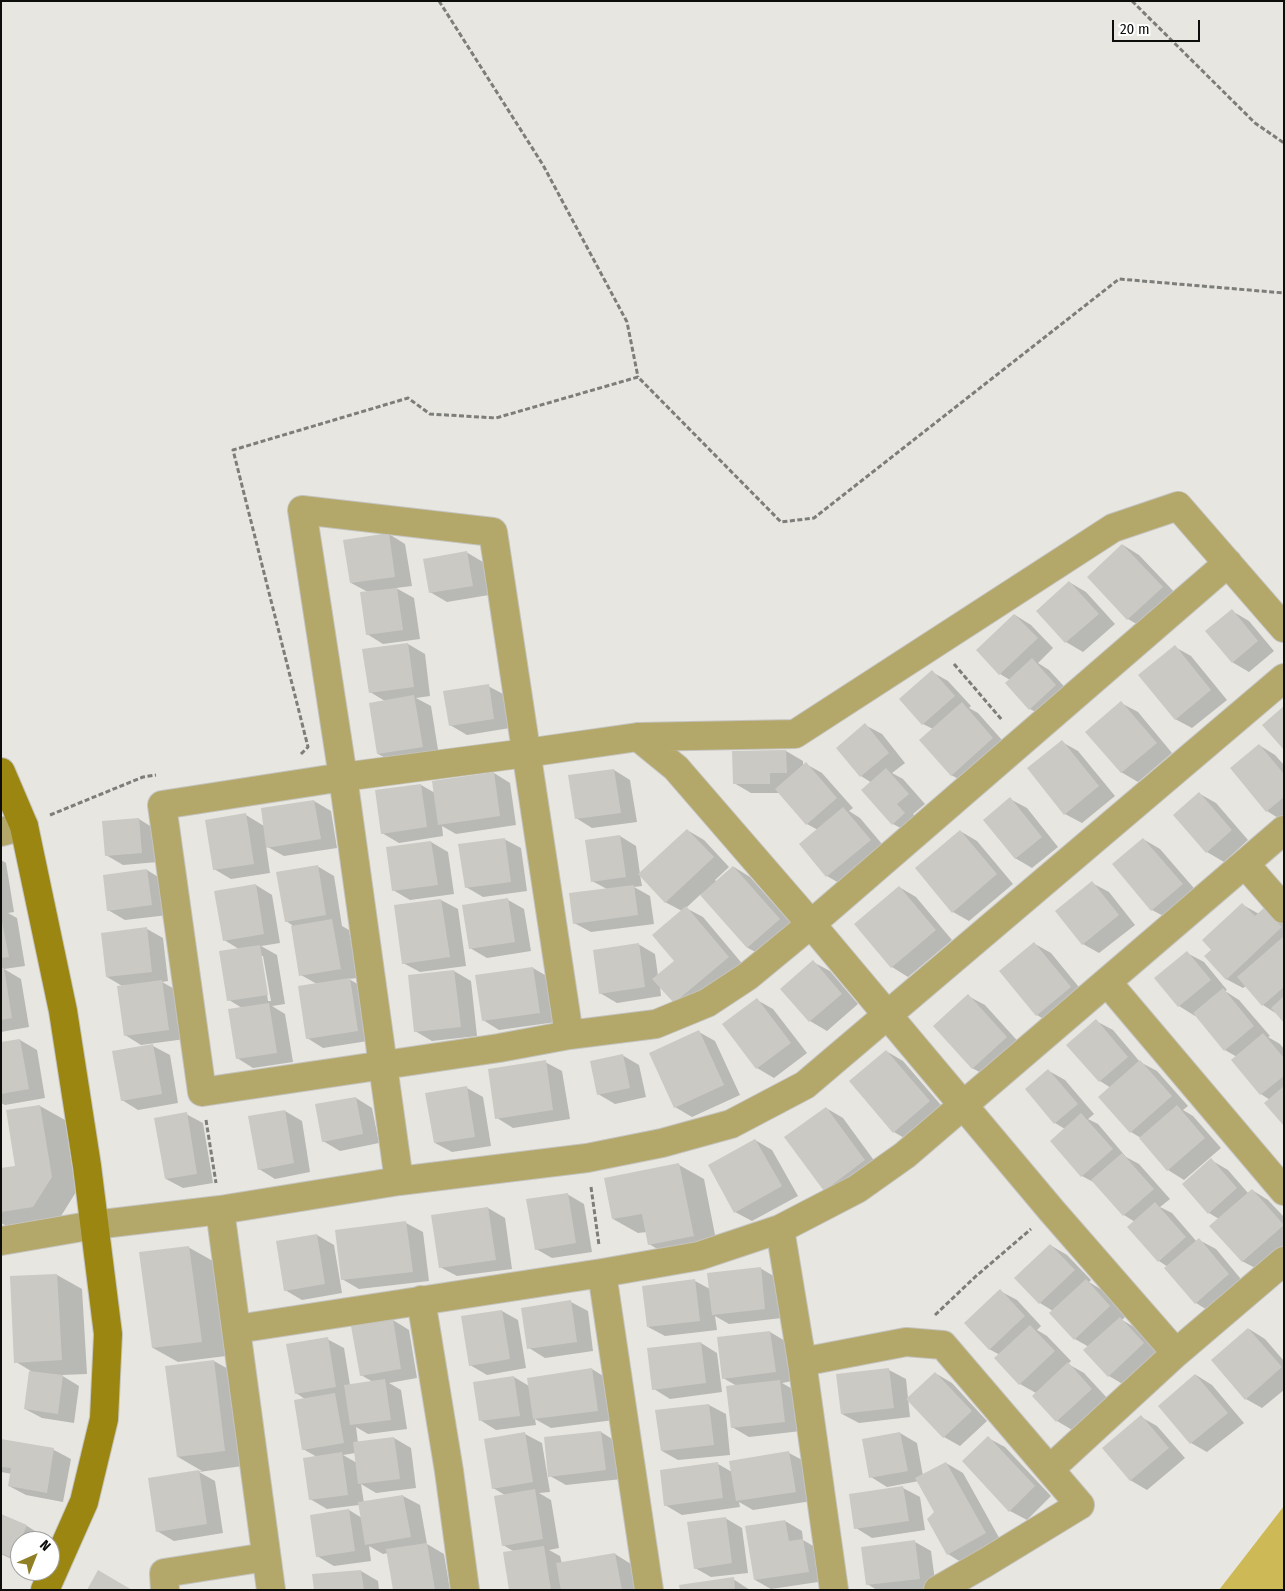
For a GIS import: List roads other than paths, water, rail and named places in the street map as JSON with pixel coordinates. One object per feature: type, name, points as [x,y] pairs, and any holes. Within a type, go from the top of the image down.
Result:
[{"type":"street","points":[[1228,563],[811,924],[748,976],[707,1003],[656,1024],[568,1035],[499,1048],[202,1092],[162,805],[342,777],[638,737],[795,734],[1113,528],[1178,506],[1228,563],[1284,628]]},
{"type":"street","points":[[399,1181],[302,510],[493,532],[568,1035]]},
{"type":"street","points":[[1,1241],[94,1225],[220,1210],[399,1181],[587,1158],[662,1143],[731,1124],[805,1085],[1284,678]]},
{"type":"street","points":[[638,737],[676,768],[811,924],[1052,1211],[1176,1353]]},
{"type":"street","points":[[1,772],[13,829],[63,1011],[87,1166],[108,1334],[104,1419],[84,1502],[45,1590]]},
{"type":"street","points":[[237,1329],[602,1273],[699,1256],[780,1229],[857,1189],[905,1155],[1284,830]]},
{"type":"street","points":[[1245,864],[1284,909]]},
{"type":"street","points":[[1107,982],[1284,1191]]},
{"type":"street","points":[[220,1210],[271,1590]]},
{"type":"street","points":[[780,1229],[802,1362],[834,1590]]},
{"type":"street","points":[[1050,1469],[1176,1353],[1284,1261]]},
{"type":"street","points":[[602,1273],[650,1590]]},
{"type":"street","points":[[421,1300],[465,1590]]},
{"type":"street","points":[[802,1362],[906,1342],[943,1345],[1080,1505],[938,1590]]},
{"type":"street","points":[[165,1590],[164,1573],[266,1557]]}]
